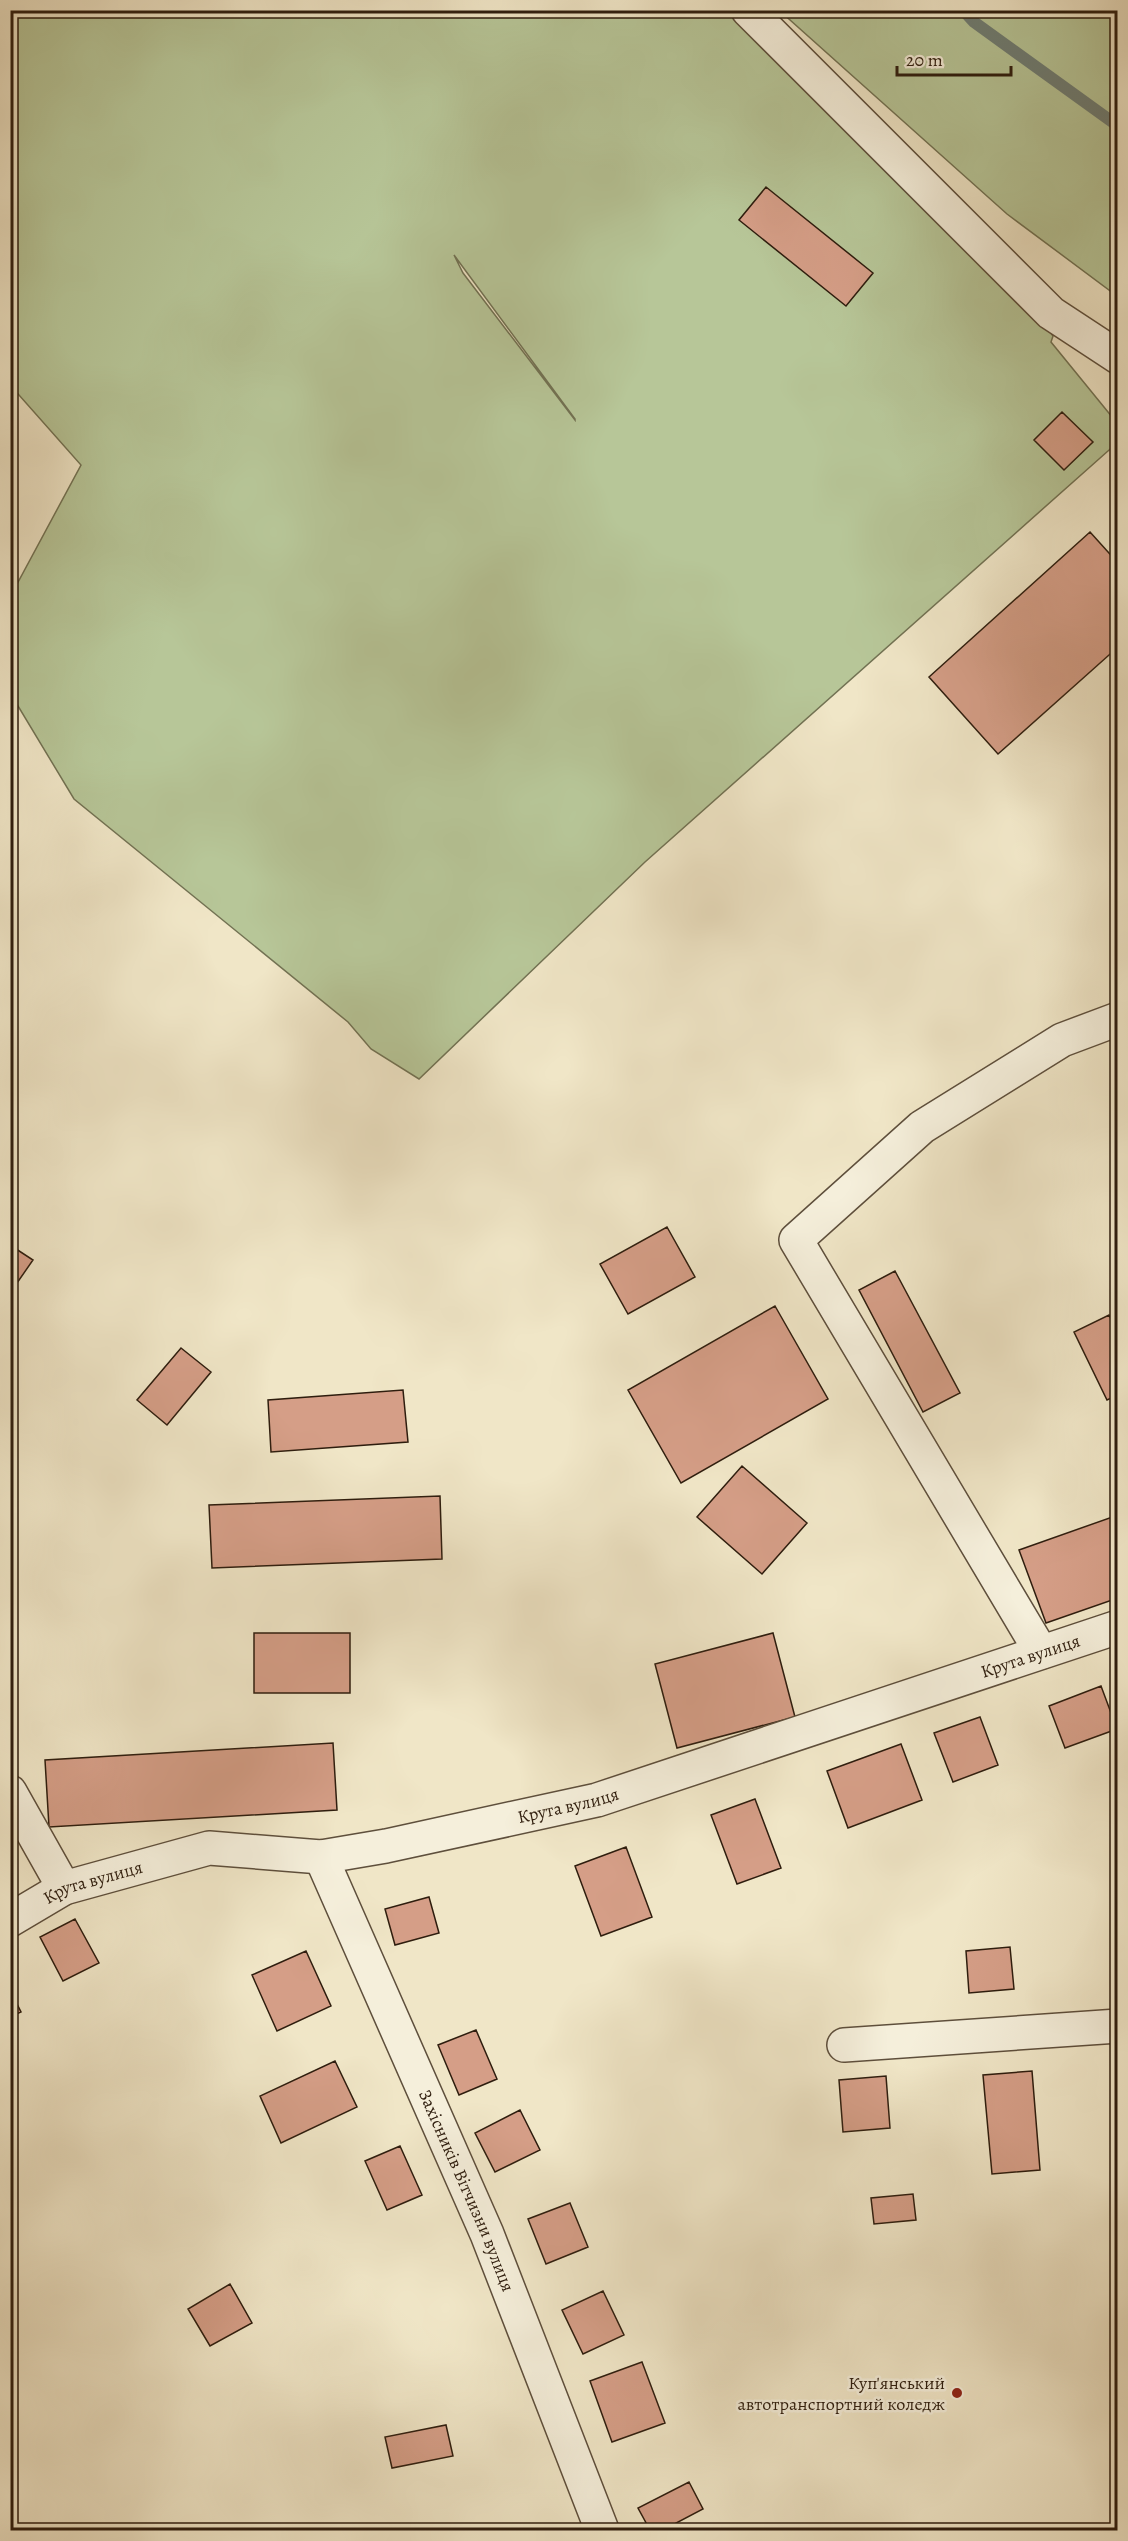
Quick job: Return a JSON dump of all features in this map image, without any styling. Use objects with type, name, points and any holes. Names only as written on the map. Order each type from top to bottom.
[{"type":"street","points":[[748,10],[1051,313],[1118,357]]},
{"type":"street","points":[[1041,1652],[796,1240],[922,1127],[1062,1040],[1118,1019]]},
{"type":"street","name":"Крута вулиця","points":[[10,1920],[64,1888],[209,1848],[321,1857],[386,1846],[597,1800],[1118,1627]]},
{"type":"street","points":[[10,1792],[64,1888]]},
{"type":"street","name":"Захісників Вітчизни вулиця","points":[[321,1857],[487,2234],[602,2530]]},
{"type":"street","points":[[844,2045],[1118,2026]]},
{"type":"green space","points":[[10,11],[748,11],[1030,303],[1053,336],[1051,342],[1117,423],[1117,443],[645,862],[419,1079],[371,1049],[348,1022],[74,799],[12,696],[16,586],[81,465],[11,386]],"holes":[[[454,255],[575,419],[463,273]]]},
{"type":"green space","points":[[780,11],[1117,11],[1117,296],[1007,214]]},
{"type":"building","points":[[766,187],[873,273],[846,306],[739,220]]},
{"type":"building","points":[[1062,412],[1093,442],[1064,470],[1034,440]]},
{"type":"building","points":[[1090,532],[1118,563],[1118,647],[998,754],[929,677]]},
{"type":"building","points":[[667,1227],[695,1277],[628,1314],[600,1264]]},
{"type":"building","points":[[10,1245],[33,1260],[10,1293]]},
{"type":"building","points":[[895,1271],[960,1393],[923,1412],[859,1290]]},
{"type":"building","points":[[775,1306],[828,1399],[681,1483],[628,1390]]},
{"type":"building","points":[[1109,1315],[1118,1333],[1118,1395],[1107,1400],[1074,1332]]},
{"type":"building","points":[[181,1348],[211,1372],[167,1425],[137,1400]]},
{"type":"building","points":[[403,1390],[408,1442],[271,1452],[268,1400]]},
{"type":"building","points":[[742,1466],[807,1523],[762,1574],[697,1517]]},
{"type":"building","points":[[440,1496],[442,1559],[212,1568],[209,1505]]},
{"type":"building","points":[[1118,1515],[1118,1598],[1046,1623],[1019,1550]]},
{"type":"building","points":[[254,1633],[350,1633],[350,1693],[254,1693]]},
{"type":"building","points":[[773,1633],[795,1717],[677,1748],[655,1664]]},
{"type":"building","points":[[1101,1686],[1117,1729],[1065,1748],[1049,1706]]},
{"type":"building","points":[[980,1717],[998,1765],[953,1782],[934,1733]]},
{"type":"building","points":[[333,1743],[337,1810],[49,1827],[45,1760]]},
{"type":"building","points":[[901,1744],[922,1800],[848,1828],[827,1771]]},
{"type":"building","points":[[755,1799],[781,1868],[737,1884],[711,1815]]},
{"type":"building","points":[[626,1847],[652,1917],[601,1936],[575,1866]]},
{"type":"building","points":[[429,1897],[439,1933],[395,1945],[385,1909]]},
{"type":"building","points":[[75,1919],[99,1963],[63,1981],[40,1937]]},
{"type":"building","points":[[1010,1947],[1014,1989],[969,1993],[966,1951]]},
{"type":"building","points":[[306,1951],[331,2006],[277,2031],[252,1975]]},
{"type":"building","points":[[10,1990],[21,2012],[10,2017]]},
{"type":"building","points":[[476,2030],[497,2079],[459,2095],[438,2045]]},
{"type":"building","points":[[335,2061],[357,2107],[281,2143],[260,2096]]},
{"type":"building","points":[[1032,2071],[1040,2170],[992,2174],[983,2075]]},
{"type":"building","points":[[886,2076],[890,2128],[843,2132],[839,2080]]},
{"type":"building","points":[[520,2110],[540,2150],[495,2172],[475,2133]]},
{"type":"building","points":[[400,2146],[422,2195],[387,2210],[365,2161]]},
{"type":"building","points":[[913,2194],[916,2220],[874,2224],[871,2198]]},
{"type":"building","points":[[570,2203],[588,2247],[546,2264],[528,2219]]},
{"type":"building","points":[[230,2284],[252,2323],[210,2346],[188,2309]]},
{"type":"building","points":[[603,2291],[624,2335],[583,2354],[562,2310]]},
{"type":"building","points":[[642,2362],[665,2423],[612,2442],[590,2381]]},
{"type":"building","points":[[446,2425],[453,2456],[392,2468],[385,2437]]},
{"type":"building","points":[[689,2482],[703,2509],[663,2530],[650,2530],[638,2508]]},
{"type":"waterway","points":[[963,10],[974,22],[1118,126]]},
{"type":"place","name":"Куп'янський автотранспортний коледж","points":[[957,2393]]}]
